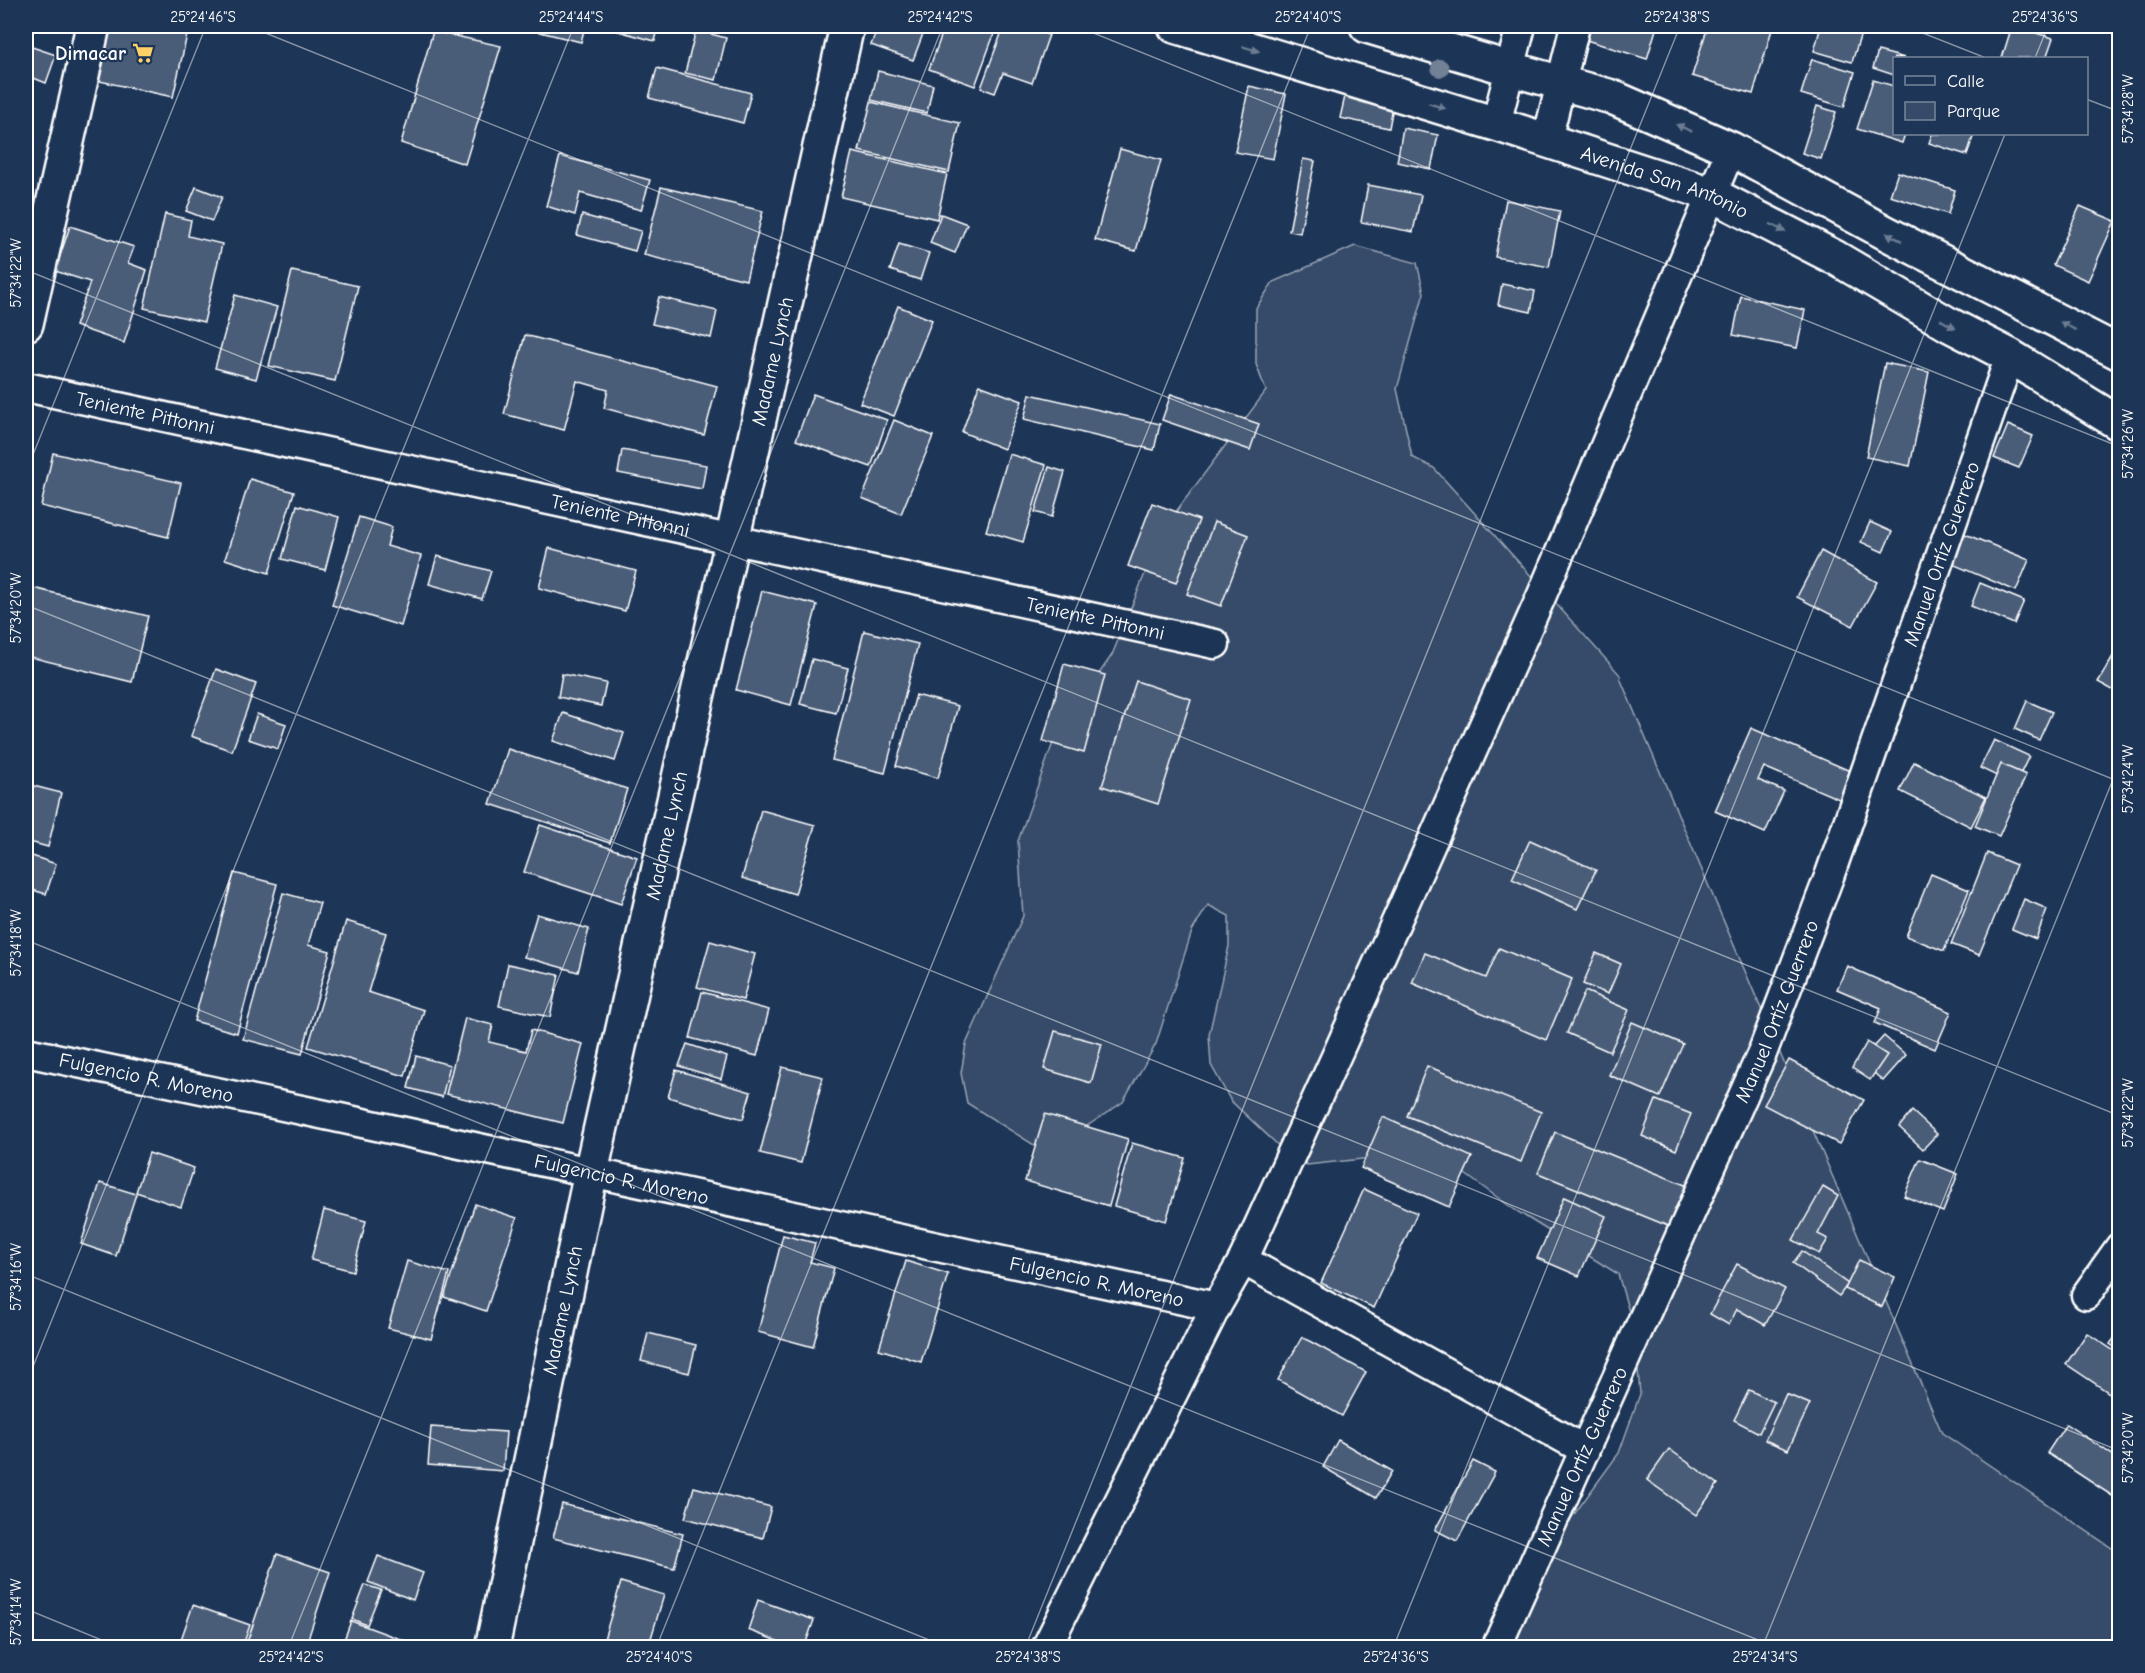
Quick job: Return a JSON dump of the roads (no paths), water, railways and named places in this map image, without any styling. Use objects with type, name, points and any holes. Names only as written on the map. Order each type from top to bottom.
[{"type":"street","points":[[26,324],[93,26]]},
{"type":"street","name":"Madame Lynch","points":[[492,1647],[591,1172],[847,26]]},
{"type":"street","name":"Avenida San Antonio","points":[[1175,26],[1496,124],[1711,194],[1836,258],[1948,324],[2010,356],[2120,424]]},
{"type":"street","points":[[1367,26],[1612,97],[1731,149],[1888,234],[2120,353]]},
{"type":"street","points":[[1496,124],[1521,26]]},
{"type":"street","points":[[1547,140],[1575,26]]},
{"type":"street","points":[[1046,1647],[1216,1307],[1243,1260],[1541,597],[1731,149]]},
{"type":"street","name":"Manuel Ortíz Guerrero","points":[[1496,1647],[1763,1052],[1830,874],[2010,356]]},
{"type":"street","name":"Teniente Pittonni","points":[[26,387],[1215,644]]},
{"type":"street","name":"Fulgencio R. Moreno","points":[[26,1052],[1216,1307]]},
{"type":"street","points":[[2086,1295],[2120,1246]]},
{"type":"street","points":[[1243,1260],[1585,1450]]},
{"type":"place","name":"Dimacar","points":[[143,53]]}]
